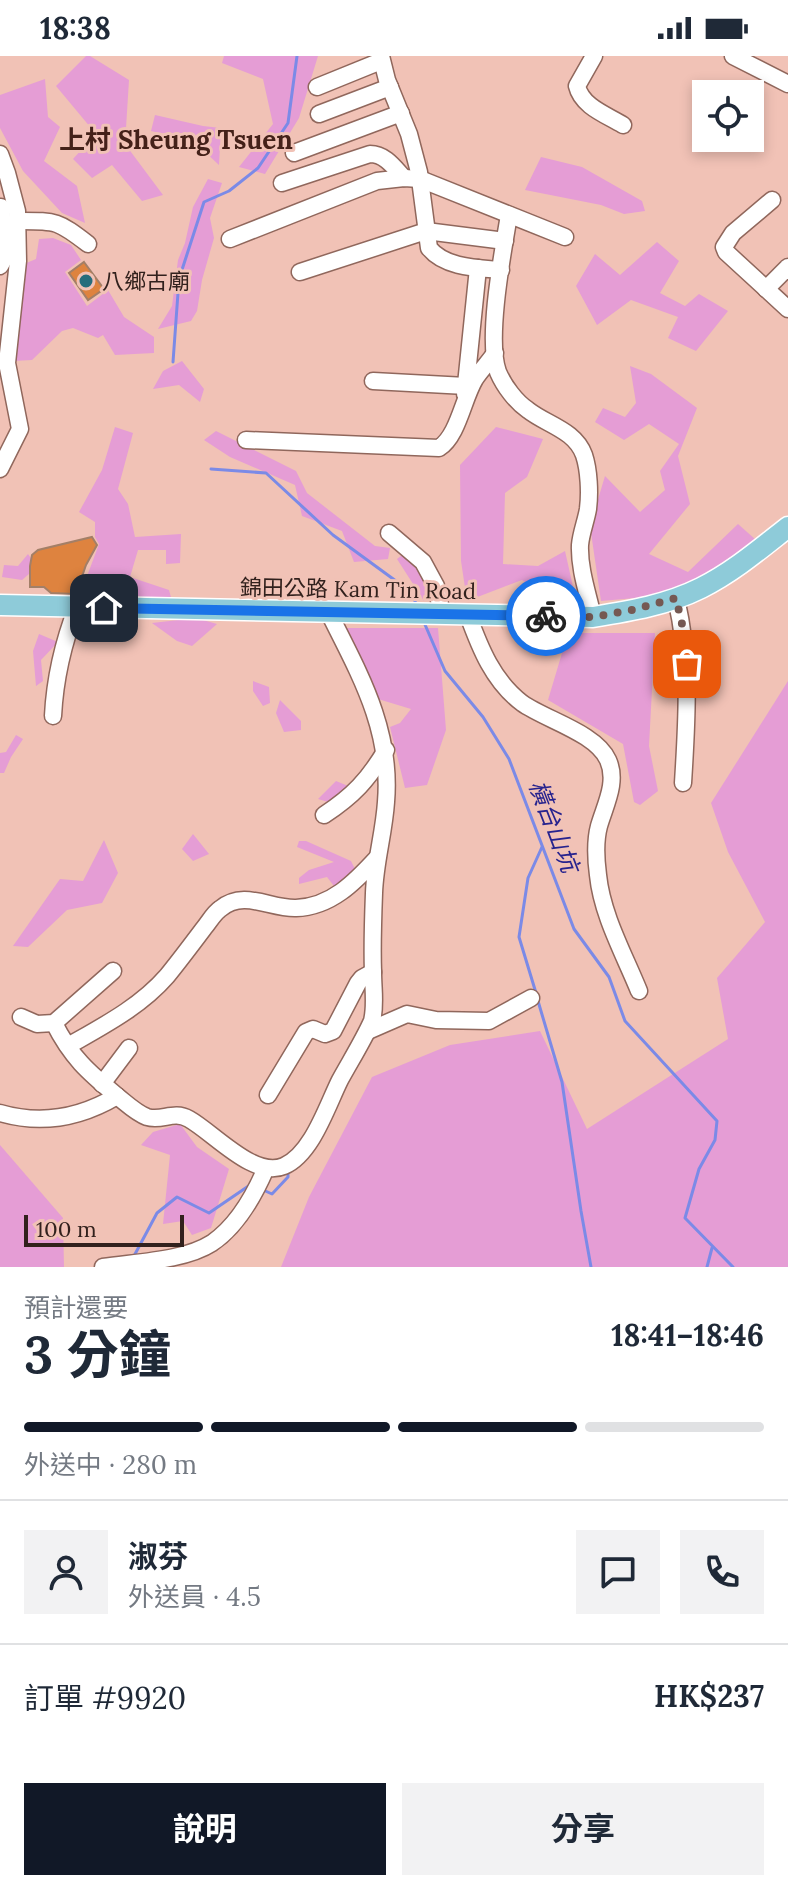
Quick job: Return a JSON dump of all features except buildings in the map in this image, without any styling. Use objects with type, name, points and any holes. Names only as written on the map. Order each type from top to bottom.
[{"type":"main road","name":"錦田公路 Kam Tin Road","points":[[0,605],[593,617],[632,610],[698,589],[730,571],[788,527]]},
{"type":"street","points":[[594,56],[577,86],[579,92],[588,104],[623,125]]},
{"type":"street","points":[[733,56],[788,84]]},
{"type":"street","points":[[317,87],[381,58],[409,134],[412,178],[429,248],[446,261],[501,270]]},
{"type":"street","points":[[319,114],[390,87]]},
{"type":"street","points":[[294,153],[401,113]]},
{"type":"street","points":[[0,154],[6,205],[5,257],[0,266]]},
{"type":"street","points":[[282,183],[377,154],[412,178],[565,237]]},
{"type":"street","points":[[230,239],[377,181],[412,178]]},
{"type":"street","points":[[772,200],[733,233],[724,247],[788,309]]},
{"type":"street","points":[[0,469],[20,429],[4,367],[18,261],[17,221],[6,205]]},
{"type":"street","points":[[509,215],[496,307],[495,353],[499,373],[517,400],[533,414],[574,439],[584,455],[588,506],[580,543],[593,617]]},
{"type":"street","points":[[17,221],[60,224],[88,244]]},
{"type":"street","points":[[300,272],[426,231],[505,241]]},
{"type":"street","points":[[766,289],[788,267]]},
{"type":"street","points":[[246,440],[439,448],[450,437],[465,392],[478,268]]},
{"type":"street","points":[[0,286],[14,297]]},
{"type":"street","points":[[465,392],[495,353]]},
{"type":"street","points":[[373,381],[465,392]]},
{"type":"street","points":[[389,533],[423,562],[436,586],[442,614]]},
{"type":"street","points":[[676,598],[687,664],[683,783]]},
{"type":"street","points":[[53,716],[59,661],[77,607]]},
{"type":"street","points":[[54,1023],[77,1061],[129,1106],[149,1117],[176,1115],[187,1118],[248,1161],[266,1168],[287,1165],[307,1144],[368,1031],[374,1011],[374,890],[386,805],[386,750],[374,708],[329,613]]},
{"type":"street","points":[[468,615],[488,663],[509,690],[522,703],[594,743],[608,759],[611,782],[607,808],[599,827],[598,876],[613,930],[639,991]]},
{"type":"street","points":[[324,815],[359,789],[386,750]]},
{"type":"street","points":[[68,1046],[141,1001],[165,978],[220,908],[240,899],[295,908],[322,903],[357,880],[378,857]]},
{"type":"street","points":[[21,1017],[37,1024],[54,1023],[113,971]]},
{"type":"street","points":[[268,1095],[306,1032],[313,1029],[325,1034],[333,1031],[358,983],[373,972]]},
{"type":"street","points":[[368,1031],[407,1014],[436,1020],[489,1021],[531,998]]},
{"type":"street","points":[[102,1084],[129,1048]]},
{"type":"street","points":[[0,1113],[27,1120],[68,1116],[85,1113],[117,1096]]},
{"type":"street","points":[[103,1267],[172,1257],[210,1244],[238,1217],[266,1168]]},
{"type":"shaded area","points":[[86,56],[129,80],[125,144],[163,195],[142,201],[112,165],[92,178],[73,159],[96,134],[56,86]]},
{"type":"shaded area","points":[[224,56],[318,56],[299,118],[265,174],[239,167],[273,124],[263,79],[222,63]]},
{"type":"shaded area","points":[[45,79],[48,117],[60,127],[44,161],[77,186],[85,223],[62,213],[23,171],[0,128],[0,95]]},
{"type":"shaded area","points":[[155,115],[221,128],[219,165],[203,150],[195,153],[184,144],[185,139],[151,131]]},
{"type":"shaded area","points":[[541,157],[582,167],[642,201],[645,211],[624,214],[601,205],[525,190]]},
{"type":"shaded area","points":[[208,179],[222,183],[210,218],[214,238],[197,311],[191,321],[158,329],[172,306],[178,260],[193,207]]},
{"type":"shaded area","points":[[53,238],[71,245],[81,260],[65,272],[87,306],[108,290],[124,317],[154,337],[154,353],[115,355],[103,335],[98,338],[73,328],[62,331],[32,360],[13,361],[24,264],[36,259],[39,239]]},
{"type":"shaded area","points":[[657,242],[679,261],[660,293],[685,306],[699,294],[728,311],[696,351],[668,338],[678,317],[631,300],[597,325],[576,286],[595,254],[620,275]]},
{"type":"shaded area","points":[[182,361],[204,389],[200,402],[179,385],[153,389],[163,371]]},
{"type":"shaded area","points":[[630,366],[651,374],[697,408],[678,456],[690,504],[649,554],[688,572],[738,524],[756,540],[727,576],[669,595],[601,601],[590,526],[605,476],[640,512],[665,490],[660,471],[679,444],[649,424],[624,440],[595,422],[603,408],[625,417],[636,403]]},
{"type":"shaded area","points":[[115,427],[133,433],[118,489],[128,504],[135,537],[181,534],[180,563],[166,564],[166,550],[138,550],[130,577],[169,590],[172,601],[144,599],[117,585],[109,596],[80,595],[99,544],[95,537],[95,522],[79,512],[102,470]]},
{"type":"shaded area","points":[[496,427],[543,439],[527,477],[505,493],[503,564],[538,566],[565,551],[576,600],[553,600],[522,580],[467,601],[461,561],[460,465]]},
{"type":"shaded area","points":[[216,431],[296,471],[307,493],[375,546],[390,548],[388,559],[354,562],[342,531],[302,516],[295,485],[230,457],[204,440]]},
{"type":"shaded area","points":[[410,549],[432,594],[424,601],[397,559]]},
{"type":"shaded area","points":[[28,554],[37,567],[22,580],[2,577],[4,565],[18,566]]},
{"type":"shaded area","points":[[196,618],[217,624],[192,646],[177,641],[152,623]]},
{"type":"shaded area","points":[[346,628],[438,628],[446,730],[427,785],[405,788],[390,727],[400,723],[411,709],[378,699]]},
{"type":"shaded area","points":[[568,633],[655,633],[649,746],[658,791],[640,805],[634,802],[623,744],[548,700]]},
{"type":"shaded area","points":[[39,634],[58,642],[41,660],[43,681],[36,686],[33,651]]},
{"type":"shaded area","points":[[253,681],[269,687],[270,703],[263,706],[253,691]]},
{"type":"shaded area","points":[[788,681],[788,1267],[281,1267],[309,1197],[372,1077],[450,1045],[540,1031],[587,1129],[728,1039],[717,978],[765,922],[728,852],[711,803]]},
{"type":"shaded area","points":[[280,700],[301,721],[301,730],[284,732],[276,713]]},
{"type":"shaded area","points":[[16,735],[23,739],[4,773],[0,773],[0,753],[6,752]]},
{"type":"shaded area","points":[[336,781],[353,788],[335,804],[318,799]]},
{"type":"shaded area","points":[[193,834],[209,854],[193,861],[182,849]]},
{"type":"shaded area","points":[[104,840],[118,873],[102,903],[67,910],[28,947],[13,946],[60,879],[83,881]]},
{"type":"shaded area","points":[[299,841],[306,841],[351,861],[356,871],[337,890],[327,877],[299,884],[299,878],[309,870],[334,862],[297,847]]},
{"type":"shaded area","points":[[180,1124],[197,1147],[229,1169],[211,1228],[192,1235],[183,1221],[163,1224],[170,1155],[141,1145],[153,1132]]},
{"type":"shaded area","points":[[0,1145],[63,1218],[64,1267],[0,1267]]},
{"type":"waterway","points":[[173,362],[179,279],[204,202],[229,191],[258,168],[288,123],[297,56]]},
{"type":"waterway","name":"橫台山坑","points":[[211,469],[266,473],[333,535],[411,592],[417,606]]},
{"type":"waterway","name":"橫台山坑","points":[[423,620],[445,671],[483,717],[509,759],[574,929],[609,977],[625,1021],[717,1121],[715,1140],[699,1169],[685,1218],[733,1267]]},
{"type":"waterway","points":[[536,993],[519,937],[528,878],[542,847]]},
{"type":"waterway","points":[[538,1001],[562,1082],[591,1267]]},
{"type":"waterway","points":[[261,1189],[272,1194],[288,1177],[288,1172]]},
{"type":"waterway","points":[[134,1256],[157,1213],[177,1197],[209,1213],[250,1185]]},
{"type":"waterway","points":[[707,1267],[712,1248]]},
{"type":"way so far","points":[[546,616],[593,617],[676,598],[687,664]]},
{"type":"place","name":"八鄉古廟","points":[[86,281]]},
{"type":"district","name":"上村 Sheung Tsuen","points":[[176,139]]},
{"type":"route","points":[[104,608],[546,616]]}]
